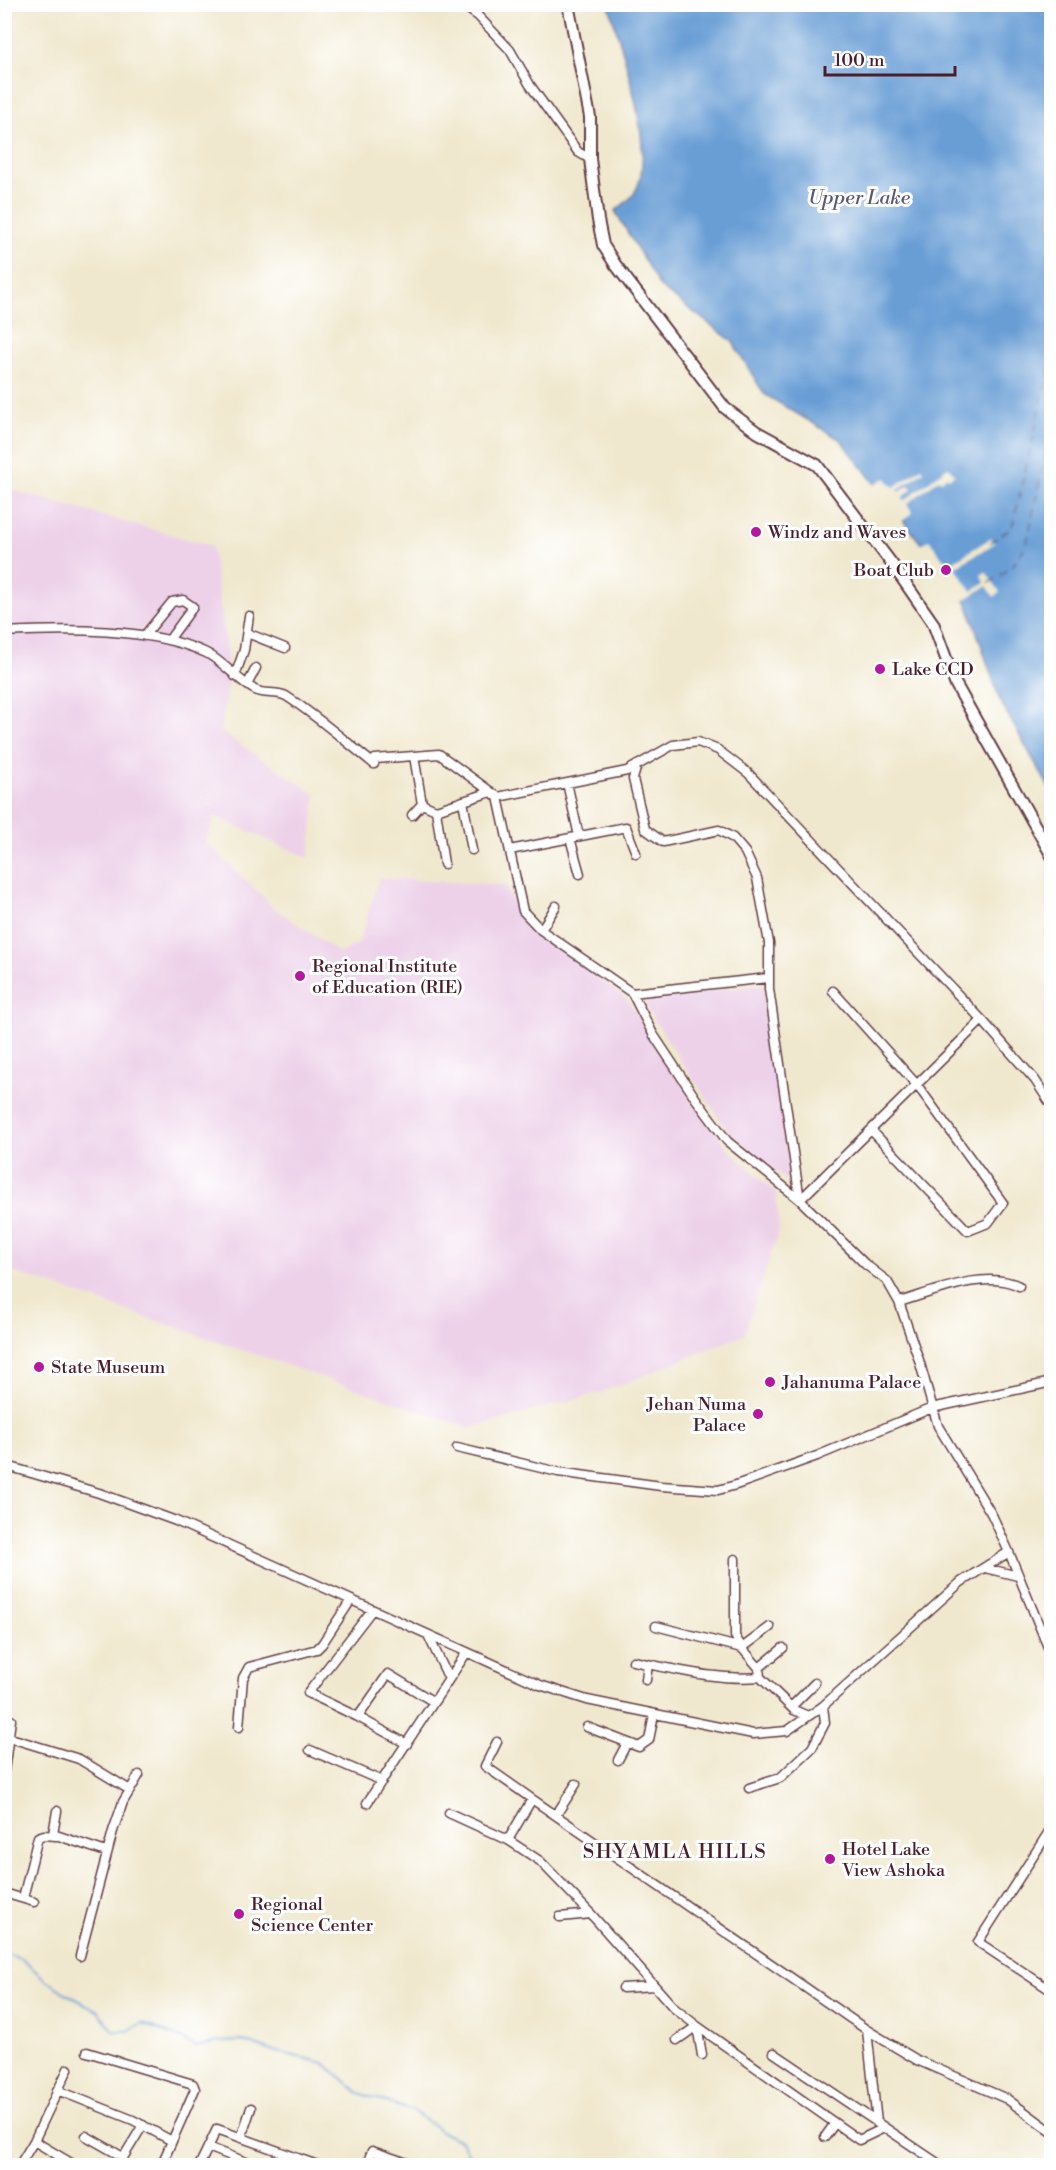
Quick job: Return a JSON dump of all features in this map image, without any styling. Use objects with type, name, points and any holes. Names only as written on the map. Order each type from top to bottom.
[{"type":"street","points":[[461,4],[478,15],[510,51],[530,85],[578,152],[590,159]]},
{"type":"street","points":[[568,4],[590,117],[590,159],[603,245],[725,408],[757,432],[818,465],[892,564],[933,623],[955,683],[1052,856]]},
{"type":"street","points":[[144,636],[172,602],[183,600],[193,607],[169,640]]},
{"type":"street","points":[[235,676],[244,650],[249,616]]},
{"type":"street","points":[[4,632],[62,629],[144,636],[169,640],[206,652],[258,692],[284,694],[374,764],[375,759],[439,754],[495,794],[523,911],[541,930],[632,993],[653,1034],[727,1141],[800,1200],[865,1264],[887,1281],[899,1302],[938,1426],[992,1515],[1052,1657]]},
{"type":"street","points":[[247,633],[285,648]]},
{"type":"street","points":[[248,685],[256,668]]},
{"type":"street","points":[[422,804],[436,810],[495,794],[627,771],[673,745],[698,742],[718,750],[748,773],[982,1020],[1035,1080],[1052,1106]]},
{"type":"street","points":[[414,756],[422,804]]},
{"type":"street","points":[[637,765],[633,779],[645,829],[663,842],[719,830],[734,838],[745,852],[757,878],[769,944],[768,978],[800,1200]]},
{"type":"street","points":[[567,783],[580,874]]},
{"type":"street","points":[[463,801],[472,850]]},
{"type":"street","points":[[412,815],[422,804]]},
{"type":"street","points":[[436,810],[444,864]]},
{"type":"street","points":[[510,850],[626,827],[636,853]]},
{"type":"street","points":[[541,930],[556,906]]},
{"type":"street","points":[[632,993],[768,978]]},
{"type":"street","points":[[832,991],[917,1085],[1003,1203],[988,1223],[968,1231],[870,1130]]},
{"type":"street","points":[[800,1200],[982,1020]]},
{"type":"street","points":[[899,1302],[983,1279],[1013,1282],[1019,1286]]},
{"type":"street","points":[[457,1448],[558,1472],[661,1486],[718,1490],[817,1456],[932,1408],[1052,1382]]},
{"type":"street","points":[[4,1465],[99,1493],[177,1521],[540,1685],[587,1700],[753,1734],[787,1731],[823,1706],[961,1582],[1009,1552]]},
{"type":"street","points":[[735,1559],[735,1636],[759,1672],[791,1707],[808,1716]]},
{"type":"street","points":[[985,1568],[1018,1576]]},
{"type":"street","points":[[239,1727],[243,1678],[249,1667],[317,1649],[351,1600]]},
{"type":"street","points":[[372,1610],[308,1693],[406,1744]]},
{"type":"street","points":[[656,1626],[742,1648]]},
{"type":"street","points":[[742,1648],[770,1627]]},
{"type":"street","points":[[428,1635],[449,1679]]},
{"type":"street","points":[[633,1661],[699,1674],[740,1679],[759,1672],[783,1648]]},
{"type":"street","points":[[367,1803],[467,1652]]},
{"type":"street","points":[[646,1680],[648,1664]]},
{"type":"street","points":[[358,1717],[388,1674],[434,1702]]},
{"type":"street","points":[[791,1707],[815,1683]]},
{"type":"street","points":[[749,1788],[780,1778],[812,1748],[825,1723],[823,1706]]},
{"type":"street","points":[[587,1727],[639,1747],[649,1740],[654,1715]]},
{"type":"street","points":[[4,1771],[11,1720]]},
{"type":"street","points":[[7,1736],[79,1759],[130,1790]]},
{"type":"street","points":[[497,1742],[485,1766],[867,2030],[917,2060],[1007,2099],[1052,2132]]},
{"type":"street","points":[[618,1760],[627,1743]]},
{"type":"street","points":[[310,1750],[382,1781]]},
{"type":"street","points":[[80,1956],[106,1852],[123,1802],[139,1775]]},
{"type":"street","points":[[556,1815],[576,1784]]},
{"type":"street","points":[[508,1840],[532,1799]]},
{"type":"street","points":[[56,1836],[53,1831],[57,1811]]},
{"type":"street","points":[[449,1813],[508,1840],[540,1861],[591,1914],[674,2008],[697,2026],[859,2140],[881,2125]]},
{"type":"street","points":[[1052,1827],[978,1942],[1052,1991]]},
{"type":"street","points":[[22,1898],[38,1837],[56,1836],[106,1852]]},
{"type":"street","points":[[4,1893],[34,1902]]},
{"type":"street","points":[[560,1917],[591,1914]]},
{"type":"street","points":[[623,1988],[654,1986]]},
{"type":"street","points":[[677,2040],[697,2026]]},
{"type":"street","points":[[697,2026],[702,2055]]},
{"type":"street","points":[[867,2030],[881,2125]]},
{"type":"street","points":[[87,2052],[193,2084],[195,2089],[161,2166]]},
{"type":"street","points":[[774,2053],[942,2166]]},
{"type":"street","points":[[19,2166],[34,2141],[68,2069]]},
{"type":"street","points":[[57,2090],[143,2125],[172,2141]]},
{"type":"street","points":[[241,2138],[252,2108]]},
{"type":"street","points":[[825,2137],[835,2123]]},
{"type":"street","points":[[86,2136],[121,2162],[143,2125]]},
{"type":"street","points":[[199,2166],[217,2129],[320,2166]]},
{"type":"street","points":[[34,2141],[76,2166]]},
{"type":"street","points":[[208,2147],[256,2166]]},
{"type":"street","points":[[366,2166],[372,2151],[416,2166]]},
{"type":"shaded area","name":"Regional Institute of Education (RIE)","points":[[4,488],[212,546],[227,655],[228,685],[220,731],[316,795],[309,858],[214,816],[206,842],[276,910],[340,953],[359,943],[379,878],[504,885],[524,923],[627,999],[699,1110],[729,1150],[776,1193],[779,1230],[744,1335],[602,1392],[471,1428],[5,1269]]},
{"type":"shaded area","points":[[764,984],[794,1180],[793,1186],[729,1133],[647,1009],[647,1001]]},
{"type":"water","name":"Upper Lake","points":[[609,5],[1051,5],[1051,791],[1000,701],[967,603],[841,440],[764,394],[732,341],[660,287],[615,211],[635,192],[641,175],[642,152],[640,127],[629,73]]},
{"type":"pier","points":[[948,467],[955,474],[949,478],[946,476],[942,481],[939,479],[907,504],[913,513],[901,522],[873,486],[885,478],[894,487],[922,468],[924,471],[897,490],[899,492],[909,485],[912,489],[902,498],[905,500]]},
{"type":"pier","name":"Boat Club","points":[[991,538],[995,543],[955,567],[972,591],[985,583],[981,575],[986,572],[1000,592],[994,597],[987,586],[962,601],[919,546],[929,540],[948,565]]},
{"type":"waterway","points":[[4,1953],[23,1960],[65,1993],[98,2011],[114,2031],[128,2031],[142,2023],[181,2038],[196,2047],[218,2042],[244,2041],[269,2050],[324,2063],[359,2093],[413,2111],[442,2132],[462,2142],[471,2157],[481,2166]]},
{"type":"ferry route","points":[[990,543],[1010,529],[1013,524],[1052,356]]},
{"type":"ferry route","points":[[989,583],[1013,566],[1027,543],[1052,419]]},
{"type":"place","name":"Windz and Waves","points":[[756,532]]},
{"type":"place","name":"Boat Club","points":[[946,570]]},
{"type":"place","name":"Lake CCD","points":[[880,669]]},
{"type":"place","name":"Regional Institute of Education (RIE)","points":[[300,976]]},
{"type":"place","name":"State Museum","points":[[39,1367]]},
{"type":"place","name":"Jahanuma Palace","points":[[770,1382]]},
{"type":"place","name":"Jehan Numa Palace","points":[[758,1414]]},
{"type":"place","name":"Hotel Lake View Ashoka","points":[[830,1859]]},
{"type":"place","name":"Regional Science Center","points":[[239,1914]]},
{"type":"district","name":"SHYAMLA HILLS","points":[[675,1851]]}]
